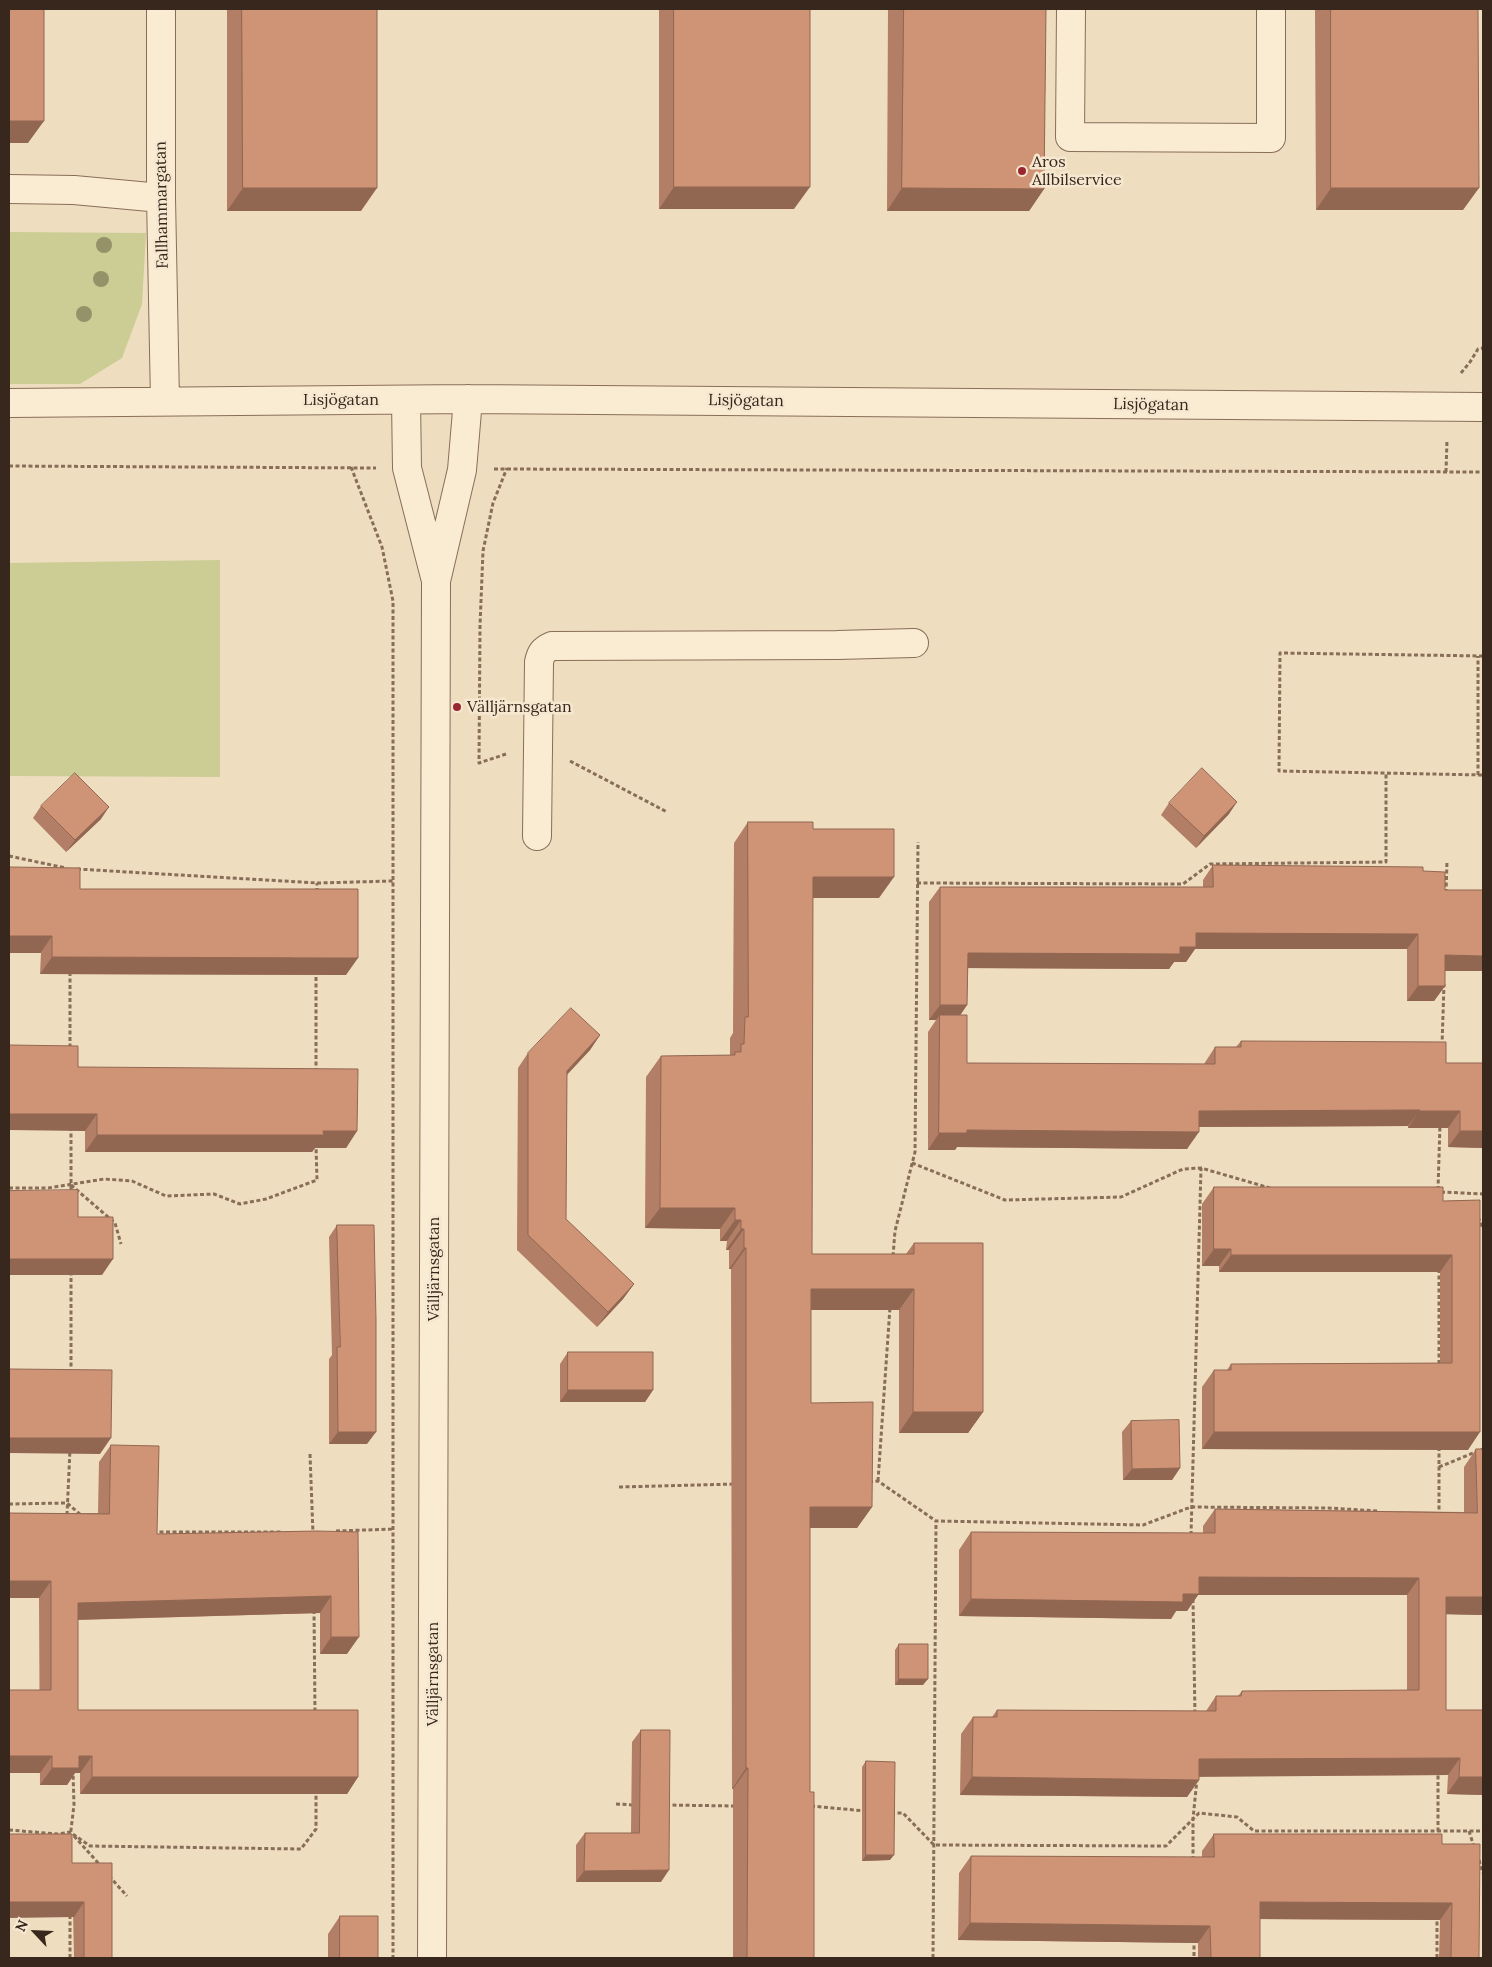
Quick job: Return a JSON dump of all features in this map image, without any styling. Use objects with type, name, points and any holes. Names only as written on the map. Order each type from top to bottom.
[{"type":"street","name":"Fallhammargatan","points":[[161,9],[165,401]]},
{"type":"street","points":[[1071,9],[1070,137],[1252,138],[1271,138],[1271,9]]},
{"type":"street","points":[[9,189],[74,190],[162,198]]},
{"type":"street","name":"Lisjögatan","points":[[9,403],[468,399],[1483,407]]},
{"type":"street","name":"Välljärnsgatan","points":[[432,1958],[436,580],[462,470],[468,399]]},
{"type":"street","name":"Välljärnsgatan","points":[[406,400],[407,468],[436,580]]},
{"type":"street","points":[[537,836],[539,662],[541,654],[545,649],[552,646],[914,643]]},
{"type":"path","points":[[9,466],[407,468]]},
{"type":"path","points":[[351,468],[382,547],[393,601],[393,1958]]},
{"type":"path","points":[[462,470],[517,468],[1483,472]]},
{"type":"path","points":[[1483,656],[1280,653],[1279,771],[1483,775]]},
{"type":"path","points":[[1478,656],[1478,775]]},
{"type":"path","points":[[917,883],[1183,884],[1210,864],[1386,862],[1386,773]]},
{"type":"path","points":[[893,1260],[895,1231],[915,1152],[918,842]]},
{"type":"path","points":[[9,856],[69,869],[317,883],[394,881]]},
{"type":"path","points":[[1446,900],[1447,861]]},
{"type":"path","points":[[316,892],[317,883]]},
{"type":"path","points":[[316,961],[316,1076]]},
{"type":"path","points":[[70,968],[70,1056]]},
{"type":"path","points":[[1442,1056],[1444,978]]},
{"type":"path","points":[[1438,1192],[1440,1114]]},
{"type":"path","points":[[71,1126],[71,1194]]},
{"type":"path","points":[[9,1188],[48,1188],[104,1179],[132,1181],[166,1196],[214,1194],[240,1204],[266,1199],[317,1180],[316,1142]]},
{"type":"path","points":[[912,1163],[1005,1200],[1121,1197],[1183,1169],[1200,1168],[1276,1190]]},
{"type":"path","points":[[1192,1537],[1191,1507],[1200,1168]]},
{"type":"path","points":[[71,1185],[115,1223],[121,1244]]},
{"type":"path","points":[[1429,1192],[1483,1194]]},
{"type":"path","points":[[1468,1193],[1472,1202]]},
{"type":"path","points":[[1476,1211],[1483,1228]]},
{"type":"path","points":[[1438,1261],[1439,1368]]},
{"type":"path","points":[[70,1380],[71,1263]]},
{"type":"path","points":[[878,1482],[891,1298]]},
{"type":"path","points":[[1439,1437],[1439,1522]]},
{"type":"path","points":[[67,1522],[70,1448],[79,1448]]},
{"type":"path","points":[[1439,1467],[1483,1449]]},
{"type":"path","points":[[310,1454],[313,1541]]},
{"type":"path","points":[[868,1482],[878,1482],[936,1521],[1143,1525],[1191,1507],[1328,1508],[1384,1512]]},
{"type":"path","points":[[618,1487],[738,1484]]},
{"type":"path","points":[[9,1504],[67,1503],[88,1520]]},
{"type":"path","points":[[933,1958],[936,1521]]},
{"type":"path","points":[[333,1531],[394,1529]]},
{"type":"path","points":[[148,1531],[284,1532]]},
{"type":"path","points":[[304,1532],[313,1531]]},
{"type":"path","points":[[1193,1597],[1195,1716]]},
{"type":"path","points":[[314,1601],[315,1720]]},
{"type":"path","points":[[70,1842],[74,1805],[73,1766]]},
{"type":"path","points":[[1438,1771],[1438,1841]]},
{"type":"path","points":[[1193,1869],[1193,1819],[1196,1776]]},
{"type":"path","points":[[9,1830],[58,1834],[70,1832],[90,1846],[301,1849],[316,1829],[316,1789]]},
{"type":"path","points":[[616,1804],[636,1805]]},
{"type":"path","points":[[656,1805],[744,1806]]},
{"type":"path","points":[[810,1806],[875,1812]]},
{"type":"path","points":[[884,1812],[903,1813],[934,1845],[1166,1846],[1198,1814],[1238,1817],[1254,1831],[1483,1831]]},
{"type":"path","points":[[1469,1831],[1475,1848]]},
{"type":"path","points":[[70,1832],[102,1868]]},
{"type":"path","points":[[1478,1856],[1483,1873]]},
{"type":"path","points":[[108,1874],[127,1896]]},
{"type":"path","points":[[1437,1909],[1437,1958]]},
{"type":"path","points":[[70,1910],[70,1958]]},
{"type":"path","points":[[1194,1938],[1194,1958]]},
{"type":"green space","points":[[9,232],[146,233],[142,304],[122,358],[80,384],[9,384]]},
{"type":"green space","points":[[220,560],[220,777],[9,776],[9,563]]},
{"type":"building","points":[[9,9],[44,9],[44,121],[9,121]]},
{"type":"building","points":[[242,9],[377,9],[377,188],[243,188]]},
{"type":"building","points":[[674,9],[810,9],[810,187],[674,187]]},
{"type":"building","points":[[904,9],[1046,9],[1044,189],[902,188]]},
{"type":"building","points":[[1331,9],[1478,9],[1479,188],[1331,188]]},
{"type":"building","points":[[1202,768],[1237,802],[1204,836],[1169,803]]},
{"type":"building","points":[[75,773],[109,807],[75,840],[41,806]]},
{"type":"building","points":[[748,822],[813,822],[813,829],[894,829],[894,877],[813,877],[812,1254],[914,1254],[914,1243],[983,1243],[983,1412],[913,1412],[914,1289],[811,1289],[811,1403],[873,1402],[872,1507],[810,1507],[810,1792],[814,1792],[814,1958],[747,1958],[746,1248],[744,1248],[744,1229],[741,1229],[741,1220],[735,1220],[735,1208],[660,1208],[661,1056],[735,1055],[735,1052],[741,1052],[741,1044],[744,1044],[745,1017],[748,1017]]},
{"type":"building","points":[[1213,865],[1423,867],[1423,871],[1445,872],[1445,890],[1483,890],[1483,956],[1445,955],[1445,986],[1418,986],[1418,934],[1196,933],[1196,947],[1180,947],[1180,954],[968,953],[967,1005],[940,1005],[940,887],[1213,887]]},
{"type":"building","points":[[9,867],[80,868],[80,889],[358,889],[358,958],[52,957],[52,936],[9,936]]},
{"type":"building","points":[[571,1008],[600,1035],[567,1071],[566,1219],[634,1284],[608,1312],[528,1235],[528,1053]]},
{"type":"building","points":[[940,1015],[967,1015],[967,1063],[1215,1064],[1215,1047],[1241,1047],[1241,1041],[1446,1042],[1446,1063],[1483,1063],[1483,1131],[1460,1131],[1460,1111],[1420,1110],[1199,1111],[1199,1132],[967,1130],[967,1133],[939,1133]]},
{"type":"building","points":[[9,1045],[78,1046],[78,1067],[358,1069],[357,1131],[323,1131],[324,1135],[97,1135],[97,1114],[9,1114]]},
{"type":"building","points":[[1214,1187],[1443,1187],[1443,1201],[1480,1200],[1480,1432],[1214,1432],[1214,1370],[1231,1370],[1231,1364],[1452,1363],[1452,1255],[1231,1255],[1231,1249],[1214,1249]]},
{"type":"building","points":[[78,1190],[78,1217],[113,1217],[113,1259],[9,1259],[9,1191]]},
{"type":"building","points":[[337,1225],[374,1225],[376,1432],[338,1432],[337,1347],[340,1347]]},
{"type":"building","points":[[568,1352],[653,1352],[653,1390],[568,1390]]},
{"type":"building","points":[[9,1369],[112,1370],[111,1438],[9,1438]]},
{"type":"building","points":[[1179,1420],[1180,1468],[1132,1469],[1131,1421]]},
{"type":"building","points":[[111,1445],[159,1446],[157,1534],[358,1532],[359,1637],[331,1637],[331,1596],[78,1603],[78,1710],[358,1710],[358,1777],[92,1777],[92,1756],[79,1756],[79,1768],[52,1768],[52,1756],[9,1756],[9,1690],[51,1690],[51,1581],[9,1581],[9,1513],[109,1514]]},
{"type":"building","points":[[1476,1449],[1483,1449],[1483,1597],[1446,1597],[1446,1710],[1483,1710],[1483,1777],[1459,1777],[1460,1758],[1199,1759],[1199,1780],[972,1777],[973,1717],[997,1717],[997,1710],[1216,1711],[1216,1696],[1241,1696],[1242,1691],[1419,1690],[1419,1578],[1199,1577],[1199,1594],[1183,1594],[1183,1602],[971,1599],[971,1532],[1215,1533],[1215,1509],[1477,1513]]},
{"type":"building","points":[[899,1644],[928,1644],[928,1679],[899,1679]]},
{"type":"building","points":[[641,1730],[670,1730],[669,1870],[584,1871],[585,1833],[639,1833]]},
{"type":"building","points":[[866,1761],[895,1762],[894,1855],[866,1855]]},
{"type":"building","points":[[9,1834],[72,1834],[72,1863],[112,1863],[112,1958],[84,1958],[84,1902],[9,1902]]},
{"type":"building","points":[[1214,1834],[1442,1834],[1442,1844],[1480,1844],[1479,1958],[1451,1958],[1452,1903],[1260,1902],[1260,1958],[1211,1958],[1210,1926],[970,1923],[971,1856],[1214,1857]]},
{"type":"building","points":[[340,1916],[378,1916],[378,1958],[340,1958]]},
{"type":"place","name":"Aros Allbilservice","points":[[1022,171]]},
{"type":"place","name":"Välljärnsgatan","points":[[457,707]]}]
